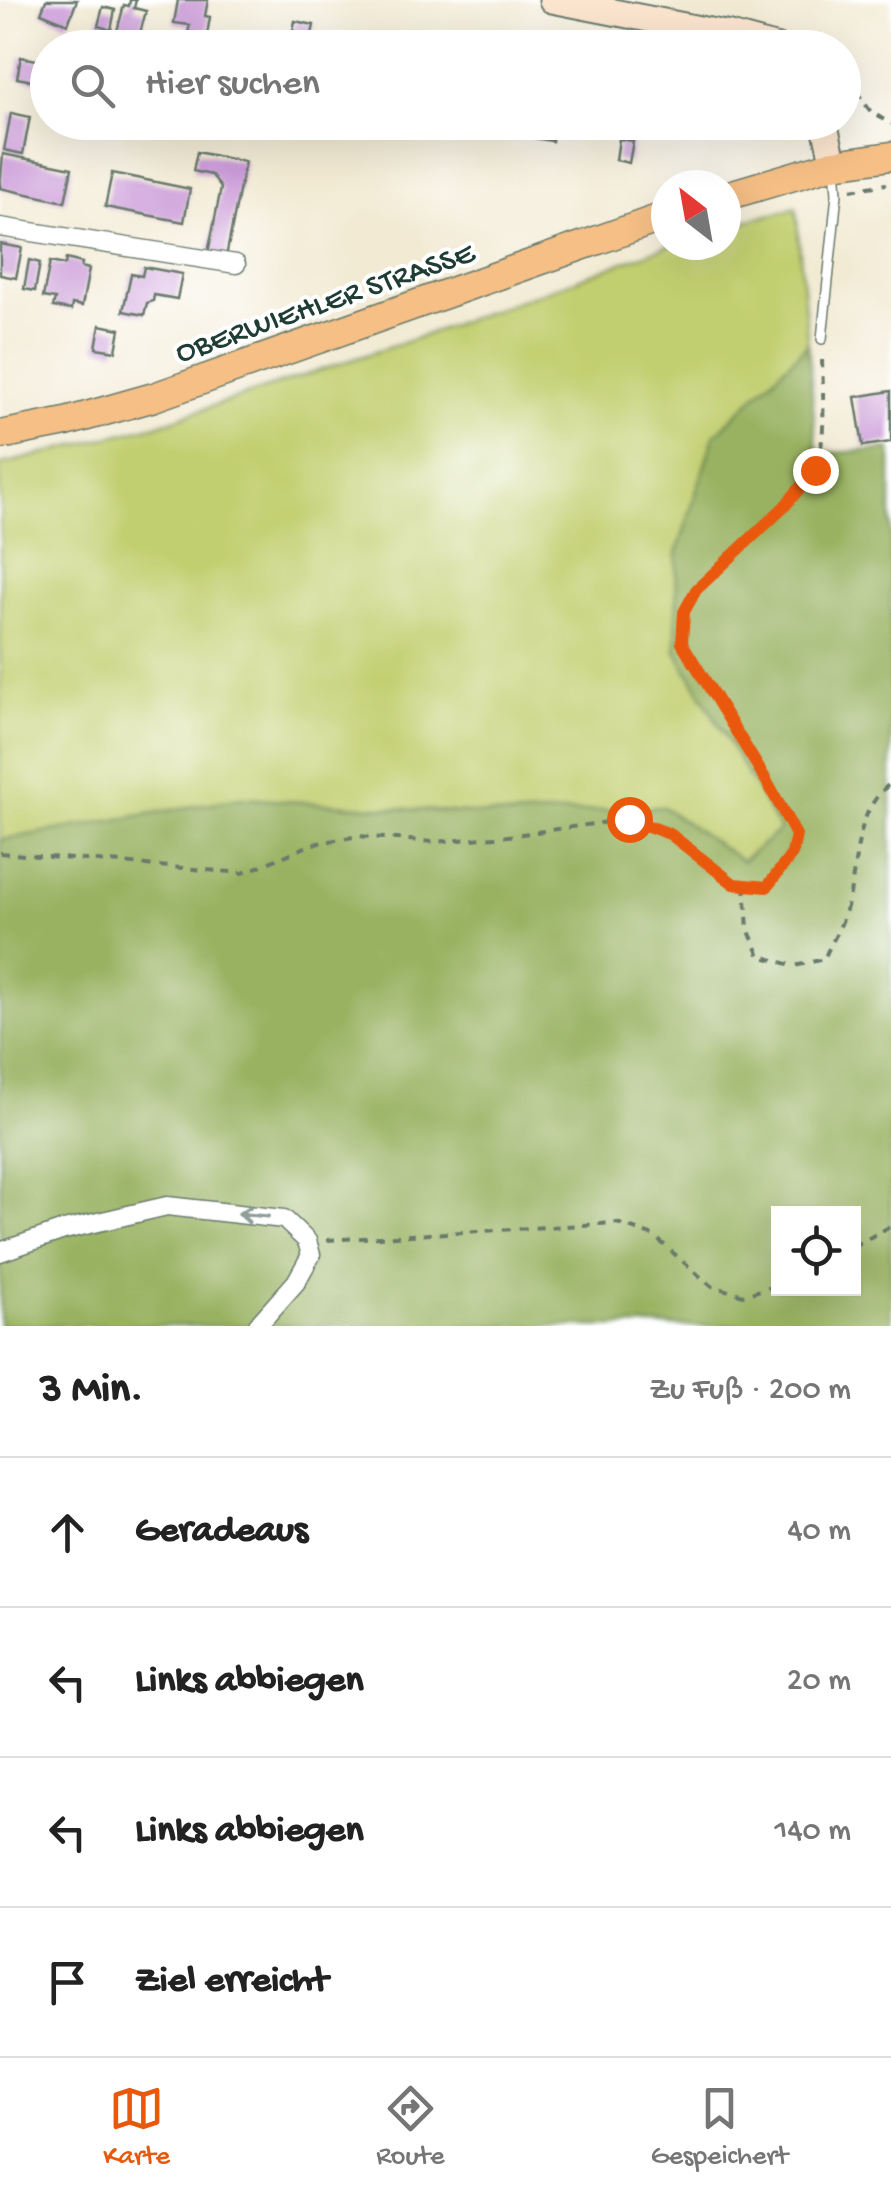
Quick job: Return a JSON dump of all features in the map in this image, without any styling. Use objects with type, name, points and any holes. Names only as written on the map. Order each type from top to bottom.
[{"type":"main road","points":[[552,0],[705,30]]},
{"type":"main road","points":[[828,140],[834,164]]},
{"type":"main road","points":[[741,192],[834,164],[891,156]]},
{"type":"main road","name":"OBERWIEHLER STRASSE","points":[[0,435],[66,422],[154,397],[651,221]]},
{"type":"street","points":[[0,227],[236,264]]},
{"type":"street","points":[[0,1252],[64,1230],[167,1206],[284,1218],[307,1241],[311,1255],[296,1282],[257,1326]]},
{"type":"lane","points":[[822,339],[837,194],[834,164]]},
{"type":"path","points":[[861,97],[871,112],[891,124]]},
{"type":"path","points":[[837,194],[891,183]]},
{"type":"path","points":[[0,853],[243,872],[313,844],[359,836],[434,842],[629,819],[670,834],[734,884],[767,887],[792,854],[796,835],[682,643],[684,612],[696,590],[784,507],[815,470],[821,439],[822,339]]},
{"type":"path","points":[[745,885],[748,929],[760,956],[795,966],[824,959],[845,915],[865,815],[880,791],[891,783]]},
{"type":"path","points":[[307,1241],[617,1223],[654,1236],[711,1286],[744,1296],[771,1287]]},
{"type":"path","points":[[861,1242],[891,1226]]},
{"type":"green space","points":[[796,208],[808,344],[714,436],[677,554],[676,651],[780,830],[741,861],[663,807],[511,816],[241,798],[0,840],[0,465],[156,425],[417,338],[651,252],[651,260],[741,260],[741,222]]},
{"type":"green space","points":[[808,344],[817,454],[891,449],[891,1326],[0,1326],[0,840],[241,798],[511,816],[663,807],[742,861],[780,830],[676,651],[677,554],[714,436]]},
{"type":"building","points":[[46,0],[77,0],[68,24],[41,13]]},
{"type":"building","points":[[130,0],[136,0],[134,8],[146,11],[141,30],[117,30],[124,5],[129,6]]},
{"type":"building","points":[[178,0],[208,0],[208,30],[189,30],[190,25],[174,23]]},
{"type":"building","points":[[103,7],[115,10],[111,30],[98,26]]},
{"type":"building","points":[[295,21],[314,25],[313,30],[293,30]]},
{"type":"building","points":[[21,57],[30,59],[30,80],[17,78]]},
{"type":"building","points":[[11,113],[30,117],[23,154],[4,150]]},
{"type":"building","points":[[619,140],[633,141],[629,163],[616,160]]},
{"type":"building","points":[[197,152],[245,162],[226,257],[208,253],[221,188],[212,175],[193,171]]},
{"type":"building","points":[[3,154],[72,168],[65,202],[0,188]]},
{"type":"building","points":[[112,173],[190,189],[184,222],[105,207]]},
{"type":"building","points":[[0,244],[22,248],[16,278],[0,275]]},
{"type":"building","points":[[66,259],[89,269],[82,306],[72,304],[71,310],[53,307],[55,299],[43,297],[50,262],[65,265]]},
{"type":"building","points":[[29,260],[40,263],[35,291],[24,289]]},
{"type":"building","points":[[144,267],[182,274],[177,299],[154,295],[144,315],[123,311],[131,274],[142,276]]},
{"type":"building","points":[[100,325],[120,329],[116,351],[96,348]]},
{"type":"building","points":[[891,391],[891,442],[863,446],[855,397]]},
{"type":"route","points":[[629,819],[670,834],[734,884],[767,887],[792,854],[796,835],[682,643],[684,612],[696,590],[784,507],[815,470]]}]
